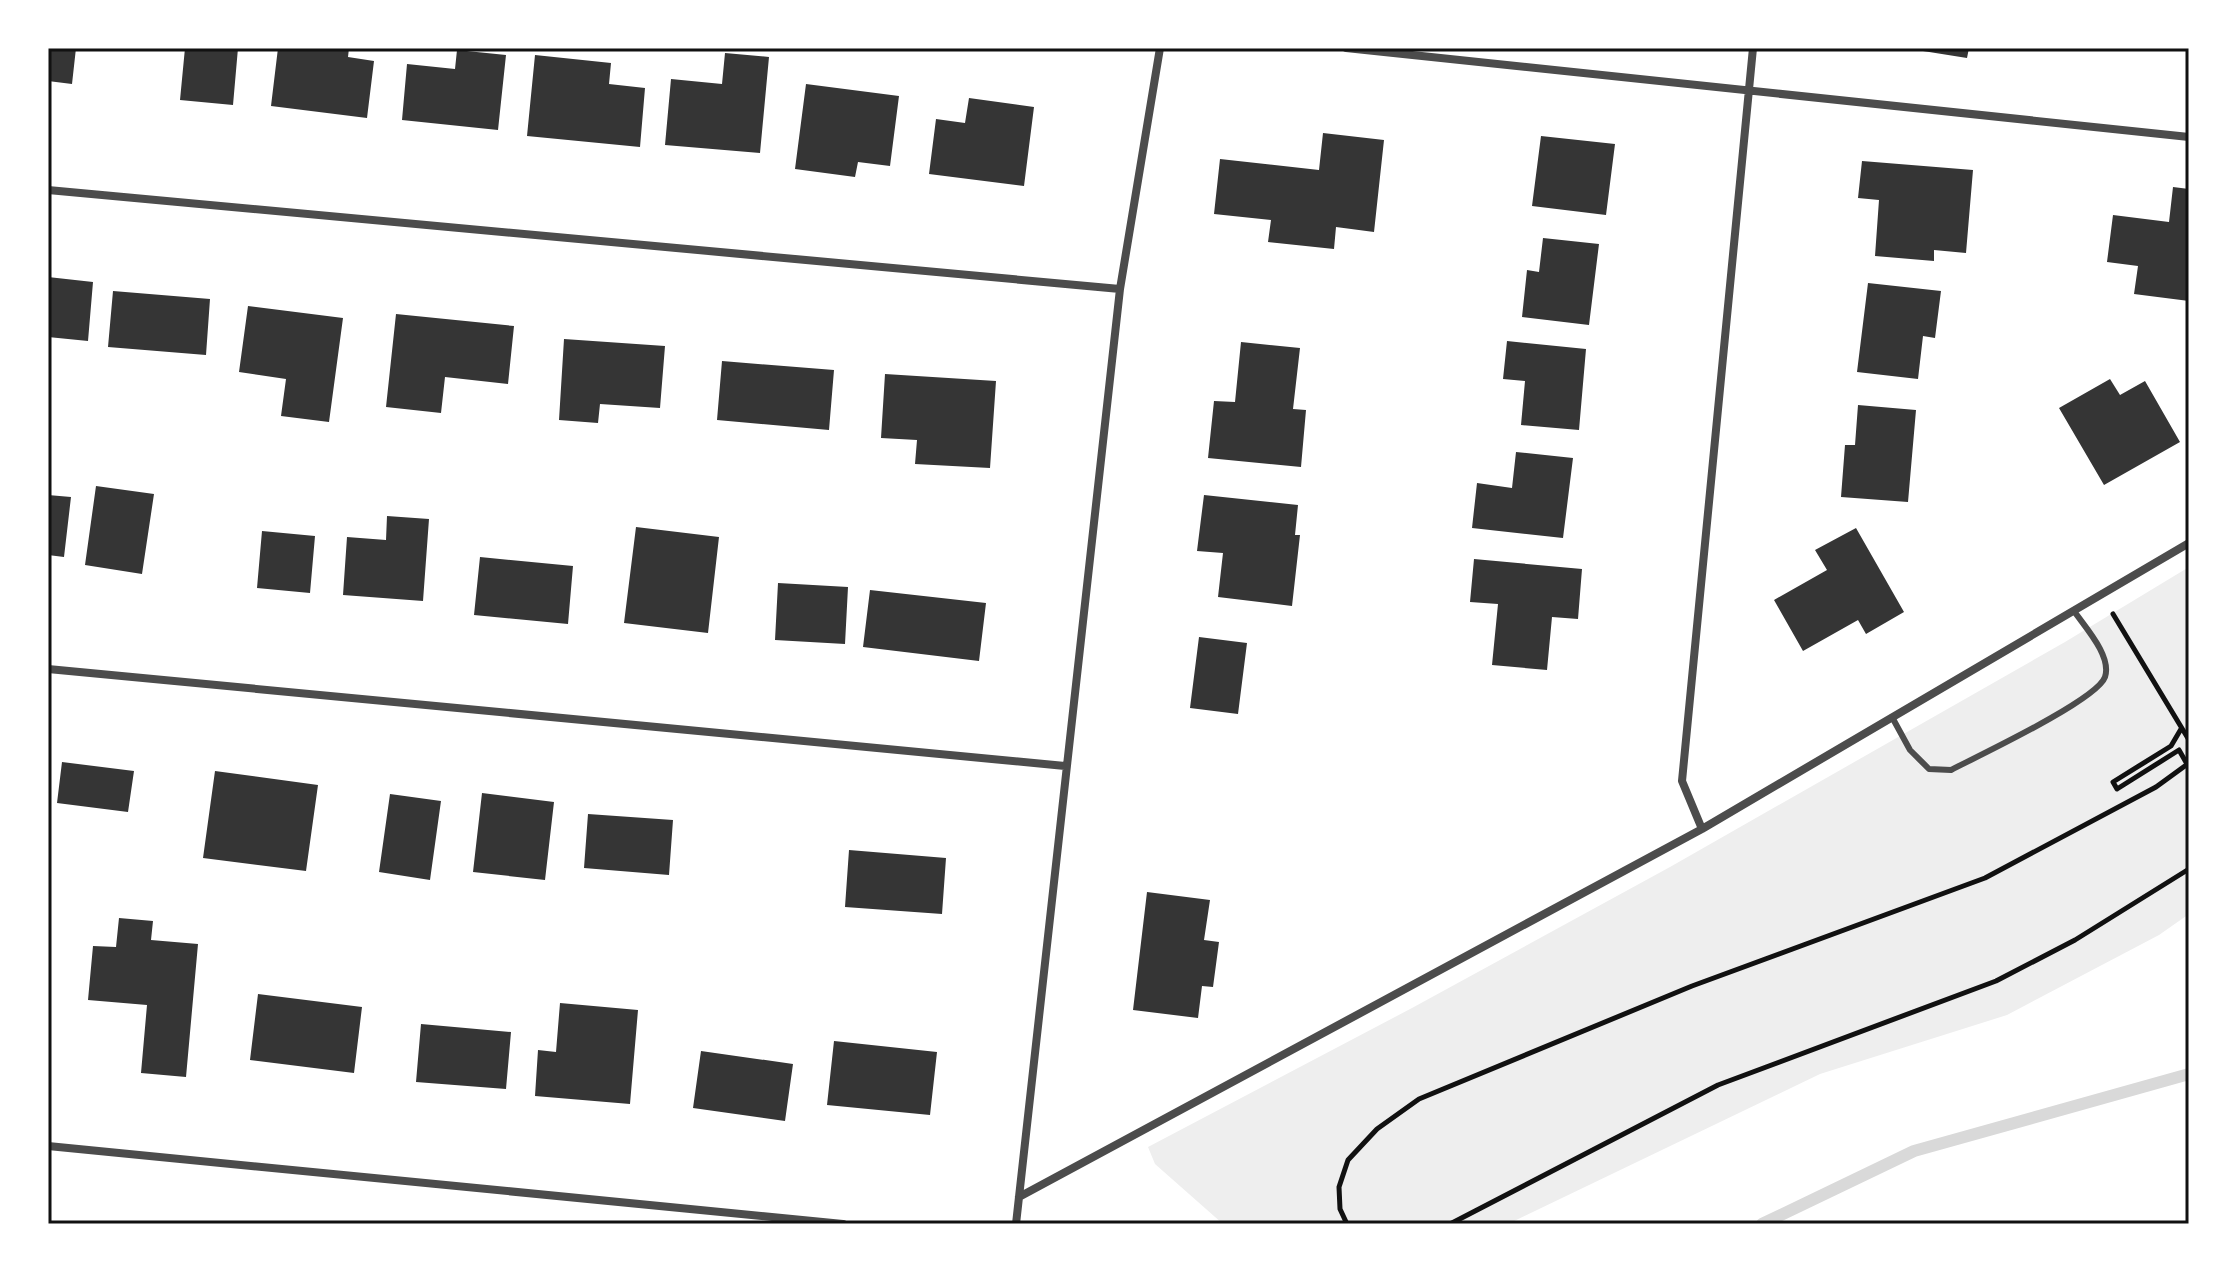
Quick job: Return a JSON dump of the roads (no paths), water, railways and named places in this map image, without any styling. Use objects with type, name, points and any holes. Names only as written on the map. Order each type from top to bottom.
[{"type":"street","points":[[1016,1224],[1120,289],[1160,48]]},
{"type":"street","points":[[1346,48],[2189,137]]},
{"type":"street","points":[[1702,829],[1682,781],[1753,48]]},
{"type":"street","points":[[48,190],[1120,289]]},
{"type":"street","points":[[1019,1197],[1702,829],[2189,543]]},
{"type":"street","points":[[48,669],[1065,766]]},
{"type":"street","points":[[48,1146],[843,1224]]},
{"type":"lane","points":[[1892,717],[1910,750],[1929,769],[1951,770],[2087,698],[2105,679],[2106,666],[2100,650],[2074,611]]},
{"type":"waterway","points":[[1762,1224],[1914,1151],[2189,1074]]}]
